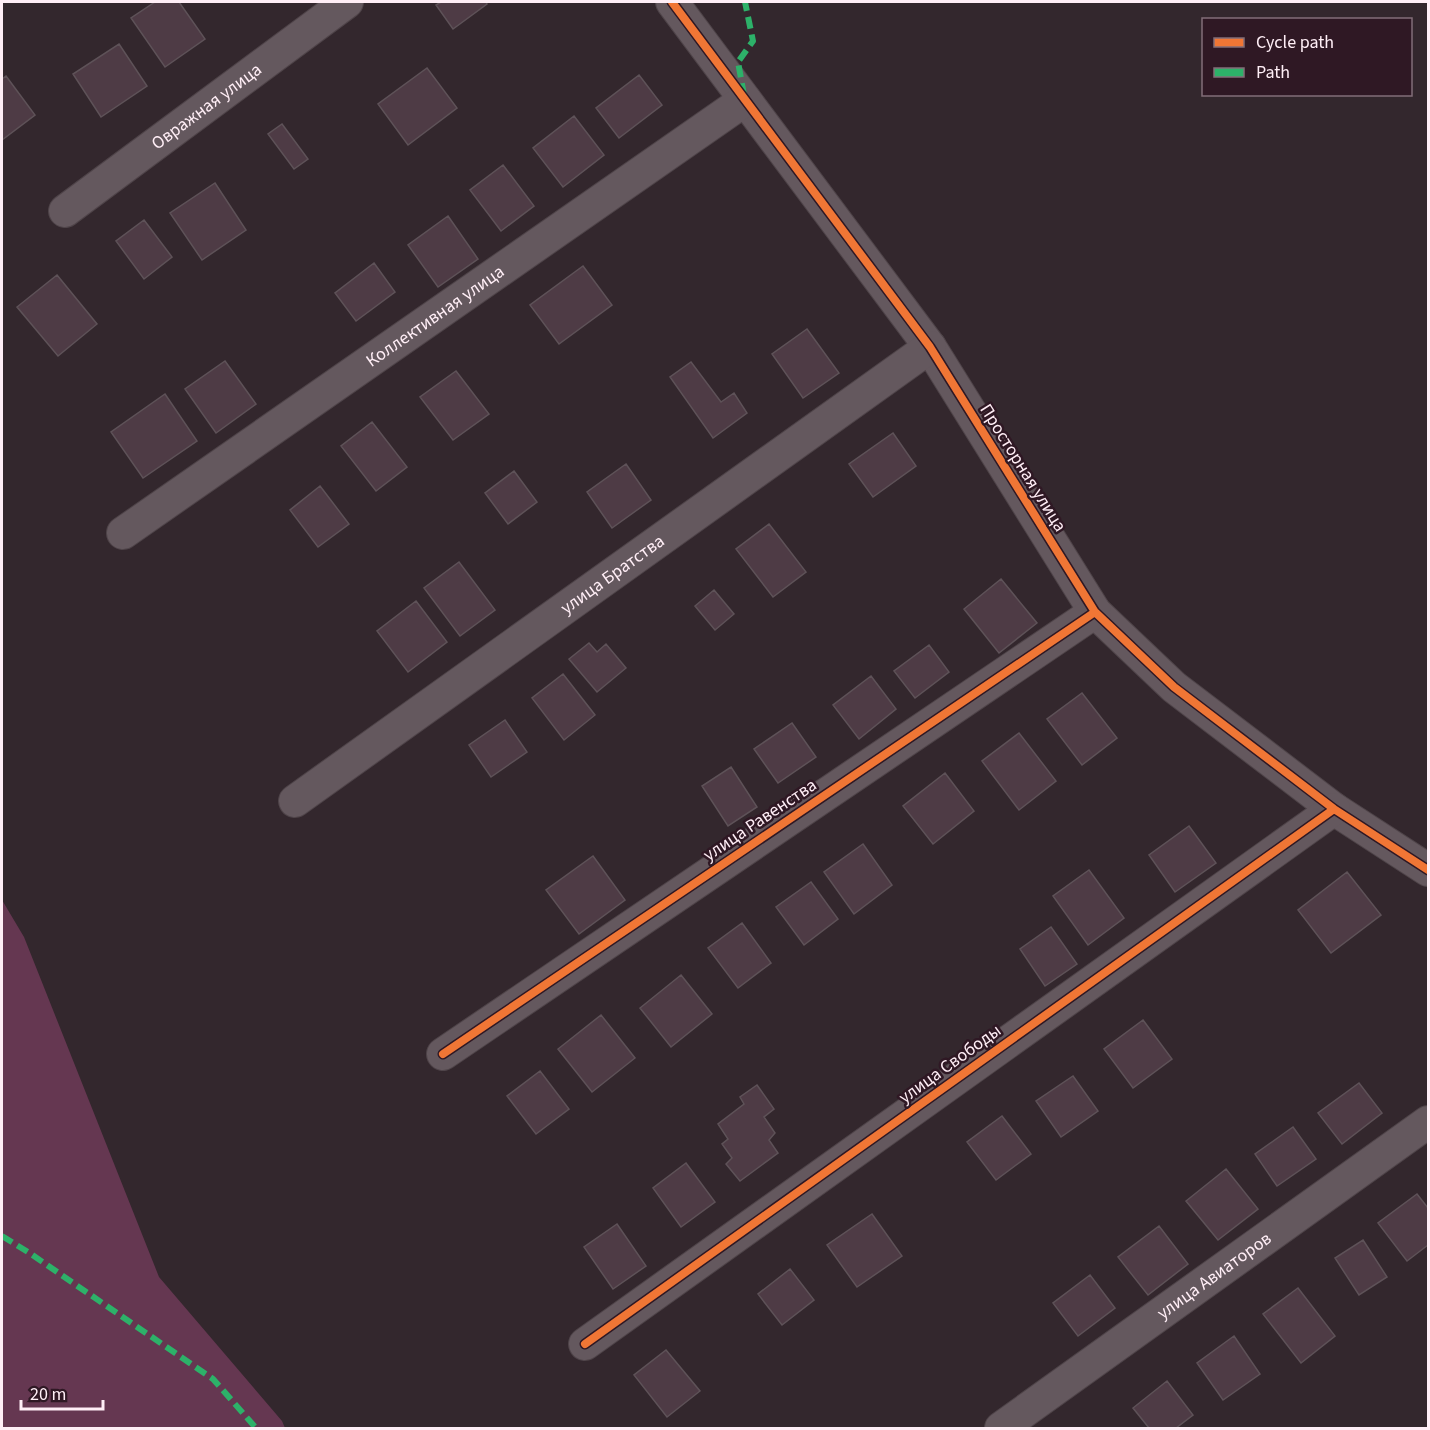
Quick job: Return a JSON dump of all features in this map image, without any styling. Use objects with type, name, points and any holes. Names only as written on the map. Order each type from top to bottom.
[{"type":"street","name":"Овражная улица","points":[[65,212],[347,2]]},
{"type":"street","name":"Просторная улица","points":[[672,2],[930,347],[1095,612],[1174,687],[1334,809],[1428,870]]},
{"type":"street","name":"Коллективная улица","points":[[123,533],[745,100]]},
{"type":"street","name":"улица Братства","points":[[295,801],[930,347]]},
{"type":"street","name":"улица Равенства","points":[[443,1053],[1095,612]]},
{"type":"street","name":"улица Свободы","points":[[585,1344],[1334,809]]},
{"type":"street","name":"улица Авиаторов","points":[[1001,1428],[1428,1122]]},
{"type":"shaded area","points":[[2,900],[24,937],[159,1277],[282,1421],[285,1428],[2,1428]]},
{"type":"building","points":[[155,2],[179,2],[205,39],[165,67],[131,18]]},
{"type":"building","points":[[441,2],[486,2],[487,4],[453,29],[436,5]]},
{"type":"building","points":[[119,44],[147,86],[101,117],[73,74]]},
{"type":"building","points":[[427,68],[457,108],[408,145],[378,104]]},
{"type":"building","points":[[639,75],[662,105],[619,138],[596,108]]},
{"type":"building","points":[[6,76],[35,115],[2,140],[2,79]]},
{"type":"building","points":[[574,116],[604,155],[563,187],[533,148]]},
{"type":"building","points":[[282,124],[308,159],[294,169],[268,134]]},
{"type":"building","points":[[503,165],[534,206],[501,231],[470,190]]},
{"type":"building","points":[[215,183],[246,230],[202,260],[170,213]]},
{"type":"building","points":[[448,216],[478,259],[438,287],[408,245]]},
{"type":"building","points":[[144,220],[172,257],[144,279],[116,241]]},
{"type":"building","points":[[374,263],[395,292],[356,321],[335,293]]},
{"type":"building","points":[[583,266],[612,305],[559,344],[530,305]]},
{"type":"building","points":[[57,275],[97,324],[58,356],[17,307]]},
{"type":"building","points":[[807,329],[839,373],[803,398],[772,354]]},
{"type":"building","points":[[225,361],[256,404],[216,433],[185,389]]},
{"type":"building","points":[[691,362],[721,402],[734,393],[747,413],[713,438],[670,377]]},
{"type":"building","points":[[456,371],[489,414],[453,440],[420,397]]},
{"type":"building","points":[[165,394],[197,441],[143,478],[111,432]]},
{"type":"building","points":[[372,422],[407,467],[376,491],[341,446]]},
{"type":"building","points":[[893,433],[916,466],[873,497],[849,464]]},
{"type":"building","points":[[626,464],[651,500],[612,528],[587,492]]},
{"type":"building","points":[[514,471],[537,502],[508,524],[485,493]]},
{"type":"building","points":[[320,486],[349,524],[318,547],[290,510]]},
{"type":"building","points":[[769,524],[806,572],[773,597],[736,549]]},
{"type":"building","points":[[459,562],[495,610],[460,636],[424,588]]},
{"type":"building","points":[[1001,579],[1037,623],[999,653],[964,609]]},
{"type":"building","points":[[714,590],[734,614],[715,630],[695,606]]},
{"type":"building","points":[[416,601],[447,642],[408,672],[377,631]]},
{"type":"building","points":[[589,643],[597,652],[606,644],[626,668],[597,692],[569,659]]},
{"type":"building","points":[[929,645],[949,672],[915,698],[894,671]]},
{"type":"building","points":[[563,674],[595,715],[564,740],[532,698]]},
{"type":"building","points":[[871,676],[896,709],[859,739],[833,705]]},
{"type":"building","points":[[1082,693],[1117,738],[1082,765],[1047,719]]},
{"type":"building","points":[[505,720],[527,752],[491,777],[469,745]]},
{"type":"building","points":[[792,723],[816,757],[778,783],[754,749]]},
{"type":"building","points":[[1019,733],[1056,781],[1019,810],[982,761]]},
{"type":"building","points":[[731,767],[757,807],[728,826],[702,786]]},
{"type":"building","points":[[945,773],[974,811],[933,844],[903,806]]},
{"type":"building","points":[[1189,826],[1216,863],[1175,892],[1149,855]]},
{"type":"building","points":[[863,844],[892,885],[854,914],[824,872]]},
{"type":"building","points":[[593,856],[625,900],[579,934],[546,890]]},
{"type":"building","points":[[1089,870],[1124,918],[1088,945],[1053,896]]},
{"type":"building","points":[[1347,872],[1381,915],[1331,953],[1298,910]]},
{"type":"building","points":[[811,882],[838,919],[804,945],[776,907]]},
{"type":"building","points":[[742,923],[771,963],[738,988],[708,948]]},
{"type":"building","points":[[1051,927],[1077,964],[1045,986],[1020,949]]},
{"type":"building","points":[[681,975],[712,1014],[671,1047],[640,1008]]},
{"type":"building","points":[[601,1015],[635,1058],[592,1092],[558,1049]]},
{"type":"building","points":[[1143,1020],[1172,1059],[1133,1088],[1104,1049]]},
{"type":"building","points":[[540,1071],[569,1109],[536,1134],[507,1096]]},
{"type":"building","points":[[1073,1076],[1098,1111],[1061,1137],[1036,1101]]},
{"type":"building","points":[[1359,1083],[1382,1113],[1342,1144],[1318,1113]]},
{"type":"building","points":[[757,1085],[774,1109],[764,1117],[775,1133],[769,1140],[778,1153],[740,1181],[726,1164],[732,1158],[722,1144],[728,1139],[718,1124],[744,1104],[740,1097]]},
{"type":"building","points":[[1002,1116],[1031,1154],[996,1180],[967,1142]]},
{"type":"building","points":[[1293,1127],[1316,1159],[1277,1186],[1255,1154]]},
{"type":"building","points":[[686,1163],[715,1202],[681,1227],[653,1188]]},
{"type":"building","points":[[1226,1169],[1258,1209],[1218,1240],[1186,1201]]},
{"type":"building","points":[[1417,1194],[1428,1208],[1428,1245],[1407,1261],[1378,1223]]},
{"type":"building","points":[[872,1214],[902,1256],[857,1287],[827,1245]]},
{"type":"building","points":[[617,1224],[646,1266],[613,1289],[584,1247]]},
{"type":"building","points":[[1159,1226],[1188,1264],[1148,1295],[1118,1257]]},
{"type":"building","points":[[1363,1240],[1387,1277],[1359,1295],[1335,1258]]},
{"type":"building","points":[[790,1269],[814,1300],[782,1325],[758,1294]]},
{"type":"building","points":[[1090,1275],[1115,1308],[1078,1336],[1053,1303]]},
{"type":"building","points":[[1298,1288],[1335,1336],[1301,1363],[1263,1314]]},
{"type":"building","points":[[1234,1336],[1260,1374],[1223,1400],[1197,1363]]},
{"type":"building","points":[[666,1350],[700,1391],[667,1417],[634,1375]]},
{"type":"building","points":[[1167,1381],[1193,1415],[1176,1428],[1149,1428],[1133,1408]]},
{"type":"marked path","points":[[744,95],[738,62],[753,41],[745,2]]},
{"type":"marked path","points":[[2,1236],[213,1379],[256,1428]]},
{"type":"cycle path","points":[[672,2],[930,347],[1095,612],[1174,687],[1334,809],[1428,870]]},
{"type":"cycle path","points":[[443,1054],[1095,612]]},
{"type":"cycle path","points":[[585,1344],[1334,809]]}]
